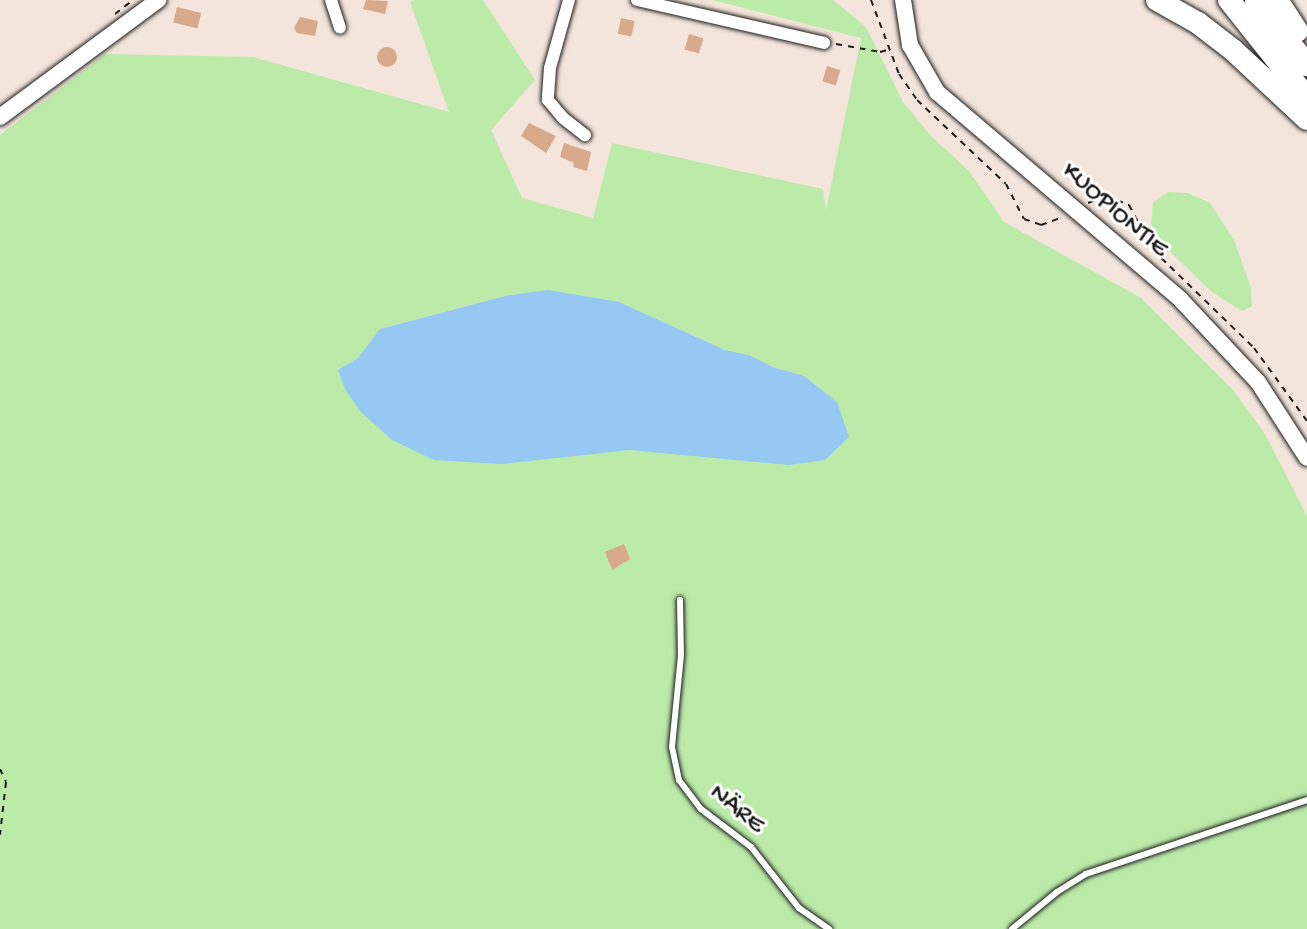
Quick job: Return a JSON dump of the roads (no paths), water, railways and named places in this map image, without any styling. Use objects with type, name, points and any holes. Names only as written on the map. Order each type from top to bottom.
[{"type":"highway","points":[[1157,0],[1174,7],[1233,50],[1307,119]]},
{"type":"highway","points":[[1229,0],[1307,98]]},
{"type":"highway","points":[[1256,0],[1307,65]]},
{"type":"highway","points":[[1277,0],[1307,45]]},
{"type":"street","points":[[0,117],[158,0]]},
{"type":"street","points":[[331,0],[340,28]]},
{"type":"street","points":[[569,0],[550,68],[548,100],[563,118],[585,135]]},
{"type":"street","points":[[637,0],[824,43]]},
{"type":"street","name":"KUOPIONTIE","points":[[903,0],[910,45],[937,92],[1180,299],[1258,382],[1307,458]]},
{"type":"lane","name":"NÄRE","points":[[680,600],[681,655],[672,730],[673,764],[679,780],[701,809],[751,847],[799,908],[829,929]]},
{"type":"lane","points":[[1012,929],[1057,892],[1086,874],[1307,800]]},
{"type":"water","points":[[548,290],[619,302],[725,350],[749,355],[773,367],[804,376],[837,402],[849,437],[825,460],[789,465],[630,450],[502,464],[434,460],[392,440],[360,411],[345,389],[338,370],[358,358],[380,329],[505,296]]}]
